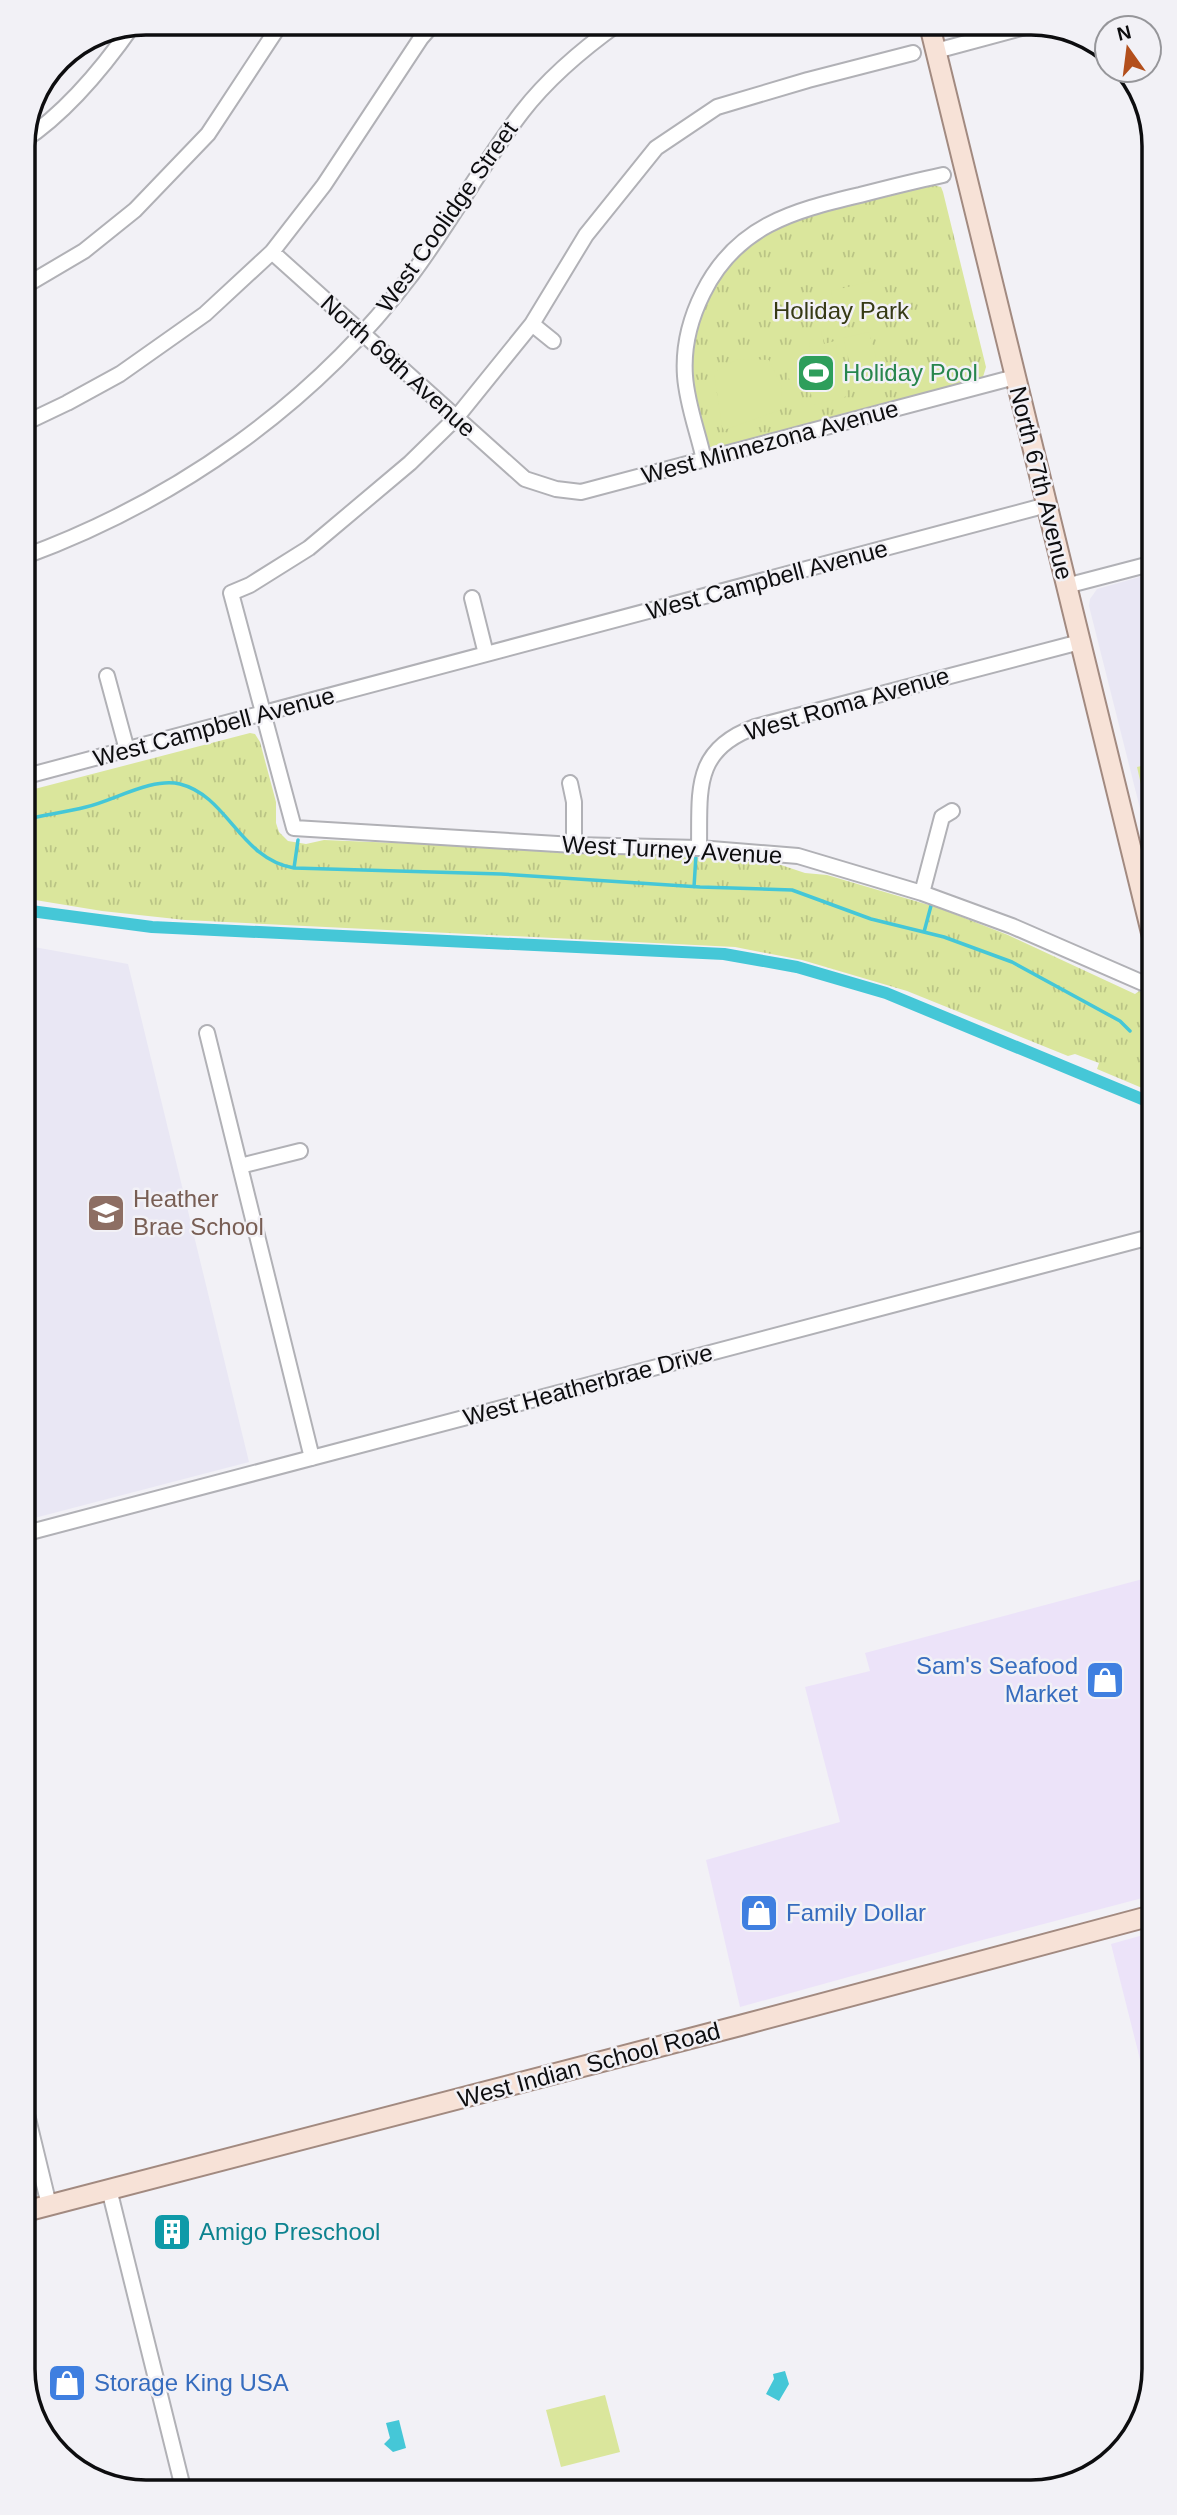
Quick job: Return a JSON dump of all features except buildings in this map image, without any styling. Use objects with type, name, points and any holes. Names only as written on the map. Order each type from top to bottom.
[{"type":"main road","name":"North 67th Avenue","points":[[932,35],[1080,642],[1142,871]]},
{"type":"main road","name":"West Indian School Road","points":[[35,2209],[1142,1918]]},
{"type":"street","points":[[35,280],[84,251],[135,210],[208,134],[273,35]]},
{"type":"street","points":[[35,418],[120,374],[205,314],[272,253],[324,185],[424,35]]},
{"type":"street","name":"West Coolidge Street","points":[[35,552],[111,520],[172,487],[216,460],[298,397],[362,334],[422,260],[522,112],[566,65],[605,35]]},
{"type":"street","points":[[936,51],[995,35]]},
{"type":"street","points":[[36,130],[92,79],[123,37]]},
{"type":"street","points":[[263,714],[231,593],[250,585],[309,548],[410,463],[456,418],[532,324],[586,235],[656,148],[717,107],[914,53]]},
{"type":"street","points":[[704,460],[687,391],[686,344],[697,305],[719,265],[748,237],[769,223],[800,210],[943,175]]},
{"type":"street","name":"North 69th Avenue","points":[[272,253],[525,479]]},
{"type":"street","points":[[532,324],[553,341]]},
{"type":"street","name":"West Minnezona Avenue","points":[[525,479],[556,489],[581,492],[1015,377]]},
{"type":"street","name":"West Campbell Avenue","points":[[35,774],[1047,505]]},
{"type":"street","points":[[1066,586],[1142,566]]},
{"type":"street","points":[[472,598],[486,654]]},
{"type":"street","name":"West Roma Avenue","points":[[699,848],[702,775],[712,756],[730,737],[755,727],[1080,642]]},
{"type":"street","points":[[107,676],[127,750]]},
{"type":"street","name":"West Turney Avenue","points":[[263,714],[293,828],[574,845],[699,848],[798,856],[922,893],[1012,926],[1142,983]]},
{"type":"street","points":[[570,783],[574,802],[574,845]]},
{"type":"street","points":[[922,893],[942,817],[952,811]]},
{"type":"street","points":[[207,1033],[312,1458]]},
{"type":"street","points":[[240,1166],[300,1151]]},
{"type":"street","name":"West Heatherbrae Drive","points":[[35,1531],[1142,1239]]},
{"type":"street","points":[[35,2147],[49,2205]]},
{"type":"street","points":[[109,2189],[181,2480]]},
{"type":"shaded area","points":[[1142,576],[1142,816],[1089,606],[1097,589]]},
{"type":"shaded area","name":"Heather Brae School","points":[[35,947],[128,964],[249,1462],[35,1518]]},
{"type":"shaded area","points":[[1142,1579],[1142,1898],[740,2007],[706,1860],[840,1822],[805,1687],[870,1671],[865,1653]]},
{"type":"shaded area","points":[[1142,1935],[1142,2067],[1111,1944]]},
{"type":"green space","name":"Holiday Park","points":[[932,185],[941,187],[943,192],[986,367],[983,377],[720,448],[710,447],[695,390],[695,338],[708,298],[730,264],[761,236],[785,223]]},
{"type":"green space","points":[[881,279],[889,308],[838,320],[831,291]]},
{"type":"green space","name":"Holiday Pool","points":[[821,331],[824,344],[835,341],[848,396],[814,405],[807,379],[790,383],[787,368],[803,364],[802,359],[810,357],[809,341],[814,339],[813,333]]},
{"type":"green space","points":[[869,332],[880,372],[854,379],[843,338]]},
{"type":"green space","points":[[738,359],[769,360],[782,387],[780,410],[724,430],[714,372]]},
{"type":"green space","points":[[250,733],[255,734],[260,742],[276,802],[276,823],[279,832],[288,841],[306,844],[324,840],[725,859],[781,865],[805,873],[827,875],[939,908],[1008,935],[1135,994],[1139,991],[1142,993],[1142,1088],[1097,1069],[1099,1063],[1075,1054],[1068,1056],[907,991],[802,960],[735,947],[185,920],[35,900],[35,789]]},
{"type":"green space","points":[[1142,766],[1142,789],[1137,767]]},
{"type":"green space","points":[[605,2395],[620,2452],[561,2467],[546,2410]]},
{"type":"water","points":[[785,2371],[789,2384],[779,2401],[766,2394],[774,2379],[773,2374]]},
{"type":"water","points":[[399,2420],[406,2448],[393,2452],[384,2444],[390,2438],[386,2423]]},
{"type":"waterway","points":[[35,818],[97,804],[157,784],[180,784],[210,801],[260,853],[294,868],[501,874],[792,890],[871,919],[944,937],[1012,962],[1120,1021],[1130,1031]]},
{"type":"waterway","points":[[294,868],[298,840]]},
{"type":"waterway","points":[[694,887],[696,855]]},
{"type":"waterway","points":[[924,932],[932,902]]},
{"type":"waterway","points":[[35,912],[152,927],[724,954],[797,967],[886,993],[1142,1099]]},
{"type":"place","name":"Holiday Pool","points":[[816,373]]},
{"type":"place","name":"Heather Brae School","points":[[106,1213]]},
{"type":"place","name":"Sam's Seafood Market","points":[[1105,1680]]},
{"type":"place","name":"Family Dollar","points":[[759,1913]]},
{"type":"place","name":"Amigo Preschool","points":[[172,2232]]},
{"type":"place","name":"Storage King USA","points":[[67,2383]]}]
